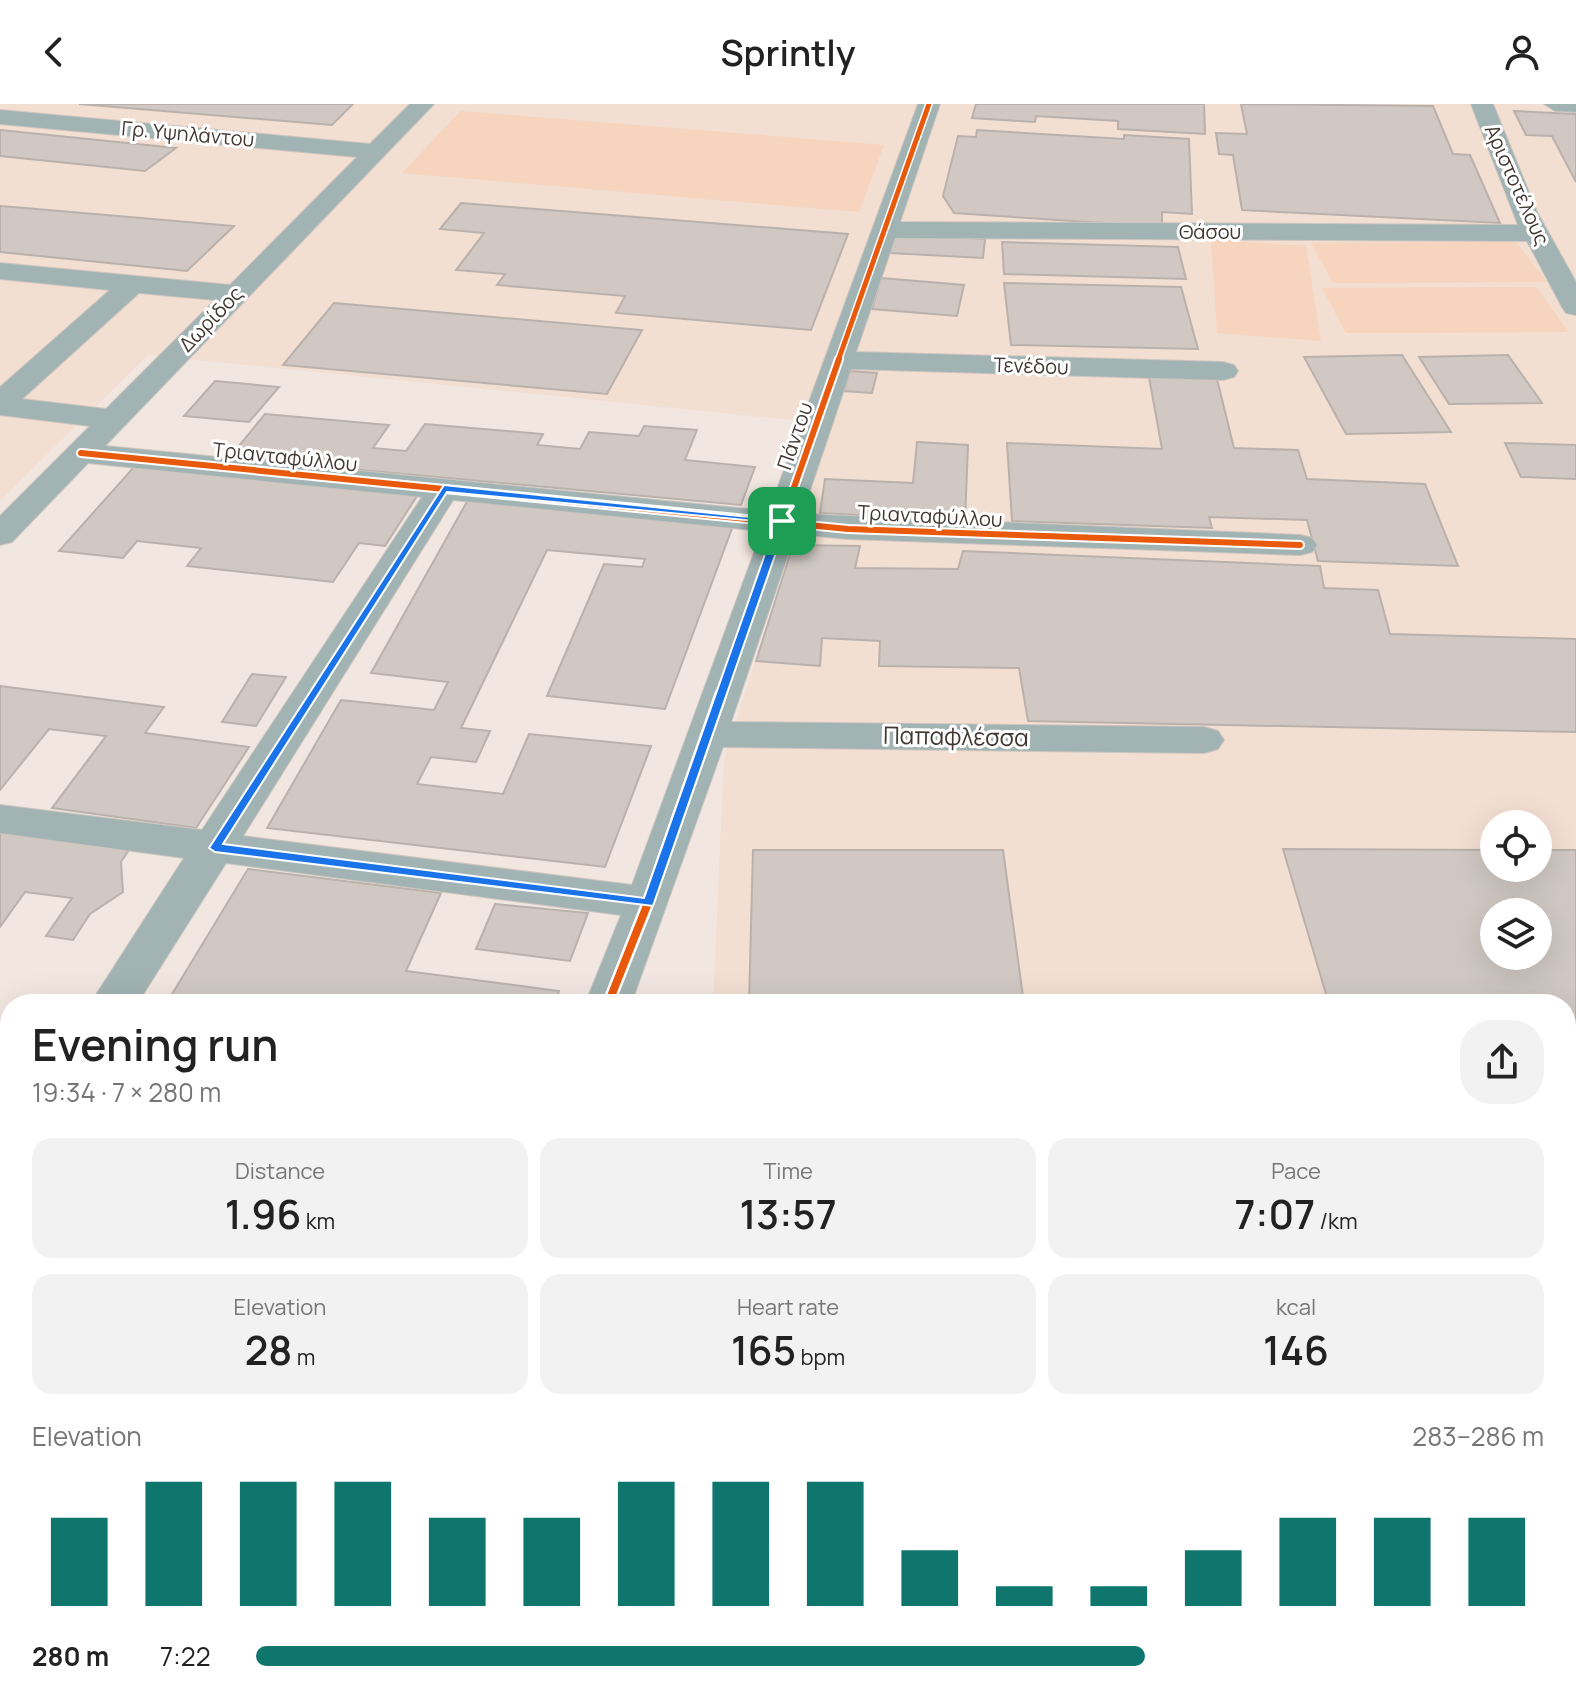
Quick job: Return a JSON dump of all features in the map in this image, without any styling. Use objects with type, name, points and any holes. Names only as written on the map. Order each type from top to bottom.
[{"type":"street","name":"Δωρίδος","points":[[0,535],[423,104]]},
{"type":"street","name":"Πάντου","points":[[612,994],[648,903],[929,104]]},
{"type":"street","name":"Αριστοτέλους","points":[[1482,104],[1535,233],[1575,304]]},
{"type":"street","points":[[1555,104],[1576,105]]},
{"type":"street","name":"Γρ. Υψηλάντου","points":[[0,117],[376,152]]},
{"type":"street","name":"Θάσου","points":[[884,230],[1535,233]]},
{"type":"street","points":[[0,271],[236,294]]},
{"type":"street","points":[[0,405],[133,284]]},
{"type":"street","name":"Τενέδου","points":[[839,360],[1223,371]]},
{"type":"street","points":[[0,405],[114,419]]},
{"type":"street","name":"Τριανταφύλλου","points":[[81,453],[915,533],[1300,545]]},
{"type":"street","points":[[120,994],[444,488]]},
{"type":"street","name":"Παπαφλέσσα","points":[[708,734],[1204,740]]},
{"type":"street","points":[[0,819],[648,903]]},
{"type":"shaded area","points":[[0,104],[1576,104],[1576,994],[713,994],[724,759],[831,424],[148,355],[0,501]]},
{"type":"shaded area","points":[[461,111],[884,145],[859,212],[402,173]]},
{"type":"shaded area","points":[[1211,240],[1306,246],[1321,341],[1217,333]]},
{"type":"shaded area","points":[[1516,242],[1547,282],[1333,283],[1311,243]]},
{"type":"shaded area","points":[[1536,287],[1569,332],[1346,333],[1322,288]]},
{"type":"building","points":[[79,104],[353,104],[332,125]]},
{"type":"building","points":[[976,104],[1204,104],[1205,134],[1118,129],[1118,121],[1036,116],[1035,122],[972,118]]},
{"type":"building","points":[[1241,104],[1433,106],[1453,154],[1470,155],[1500,223],[1242,210],[1233,155],[1219,154],[1216,133],[1247,134]]},
{"type":"building","points":[[1514,111],[1576,114],[1576,182],[1552,136],[1526,135]]},
{"type":"building","points":[[0,130],[176,148],[145,171],[0,156]]},
{"type":"building","points":[[977,130],[1124,139],[1124,135],[1189,139],[1192,214],[1162,212],[1162,227],[954,213],[943,196],[958,136],[976,137]]},
{"type":"building","points":[[461,203],[848,234],[811,330],[616,313],[625,296],[497,285],[505,274],[456,270],[484,233],[440,229]]},
{"type":"building","points":[[0,206],[234,226],[187,271],[0,252]]},
{"type":"building","points":[[893,234],[985,239],[983,258],[890,253]]},
{"type":"building","points":[[1002,242],[1178,247],[1186,279],[1004,274]]},
{"type":"building","points":[[881,278],[964,285],[957,316],[872,309]]},
{"type":"building","points":[[1004,283],[1181,287],[1198,349],[1011,345]]},
{"type":"building","points":[[334,303],[642,330],[607,394],[283,365]]},
{"type":"building","points":[[1402,355],[1451,432],[1346,434],[1304,357]]},
{"type":"building","points":[[1508,355],[1542,403],[1449,404],[1419,357]]},
{"type":"building","points":[[850,371],[877,373],[872,393],[844,391]]},
{"type":"building","points":[[1149,377],[1217,379],[1234,448],[1298,450],[1307,479],[1425,484],[1458,566],[1318,561],[1307,520],[1209,517],[1212,528],[1012,521],[1007,443],[1162,449]]},
{"type":"building","points":[[215,381],[279,387],[249,422],[184,416]]},
{"type":"building","points":[[265,414],[389,425],[373,448],[406,451],[425,424],[543,434],[537,445],[580,449],[589,432],[639,436],[644,426],[697,430],[685,460],[755,467],[741,505],[229,458]]},
{"type":"building","points":[[917,442],[968,445],[965,521],[820,513],[825,479],[913,483]]},
{"type":"building","points":[[1505,443],[1576,445],[1576,479],[1521,477]]},
{"type":"building","points":[[134,467],[417,496],[385,546],[359,543],[333,582],[187,566],[201,548],[137,541],[123,558],[59,551]]},
{"type":"building","points":[[469,498],[734,523],[665,709],[547,696],[604,564],[642,567],[645,559],[547,550],[461,728],[490,731],[476,762],[431,757],[417,784],[503,794],[529,734],[651,746],[605,867],[267,828],[341,700],[434,710],[448,682],[371,673]]},
{"type":"building","points":[[793,545],[860,546],[855,568],[958,569],[963,551],[1320,566],[1324,588],[1378,590],[1390,634],[1576,639],[1576,732],[1028,721],[1019,668],[879,666],[880,641],[822,638],[820,666],[756,661]]},
{"type":"building","points":[[252,674],[286,677],[256,726],[222,722]]},
{"type":"building","points":[[0,686],[164,707],[145,733],[249,747],[196,828],[52,808],[106,736],[49,729],[0,790]]},
{"type":"building","points":[[0,824],[134,842],[121,862],[123,892],[90,914],[73,940],[46,936],[72,898],[25,892],[0,927]]},
{"type":"building","points":[[1283,849],[1480,850],[1480,882],[1552,882],[1552,850],[1576,850],[1576,994],[1326,994]]},
{"type":"building","points":[[753,850],[1003,850],[1023,994],[749,994]]},
{"type":"building","points":[[248,869],[441,893],[406,971],[559,991],[558,994],[172,994]]},
{"type":"building","points":[[495,904],[588,913],[570,961],[476,949]]},
{"type":"cycle path","points":[[612,994],[648,903],[929,104]]},
{"type":"cycle path","points":[[81,453],[848,529],[1300,545]]},
{"type":"route","points":[[444,488],[782,521],[648,903],[215,848],[444,488]]}]
